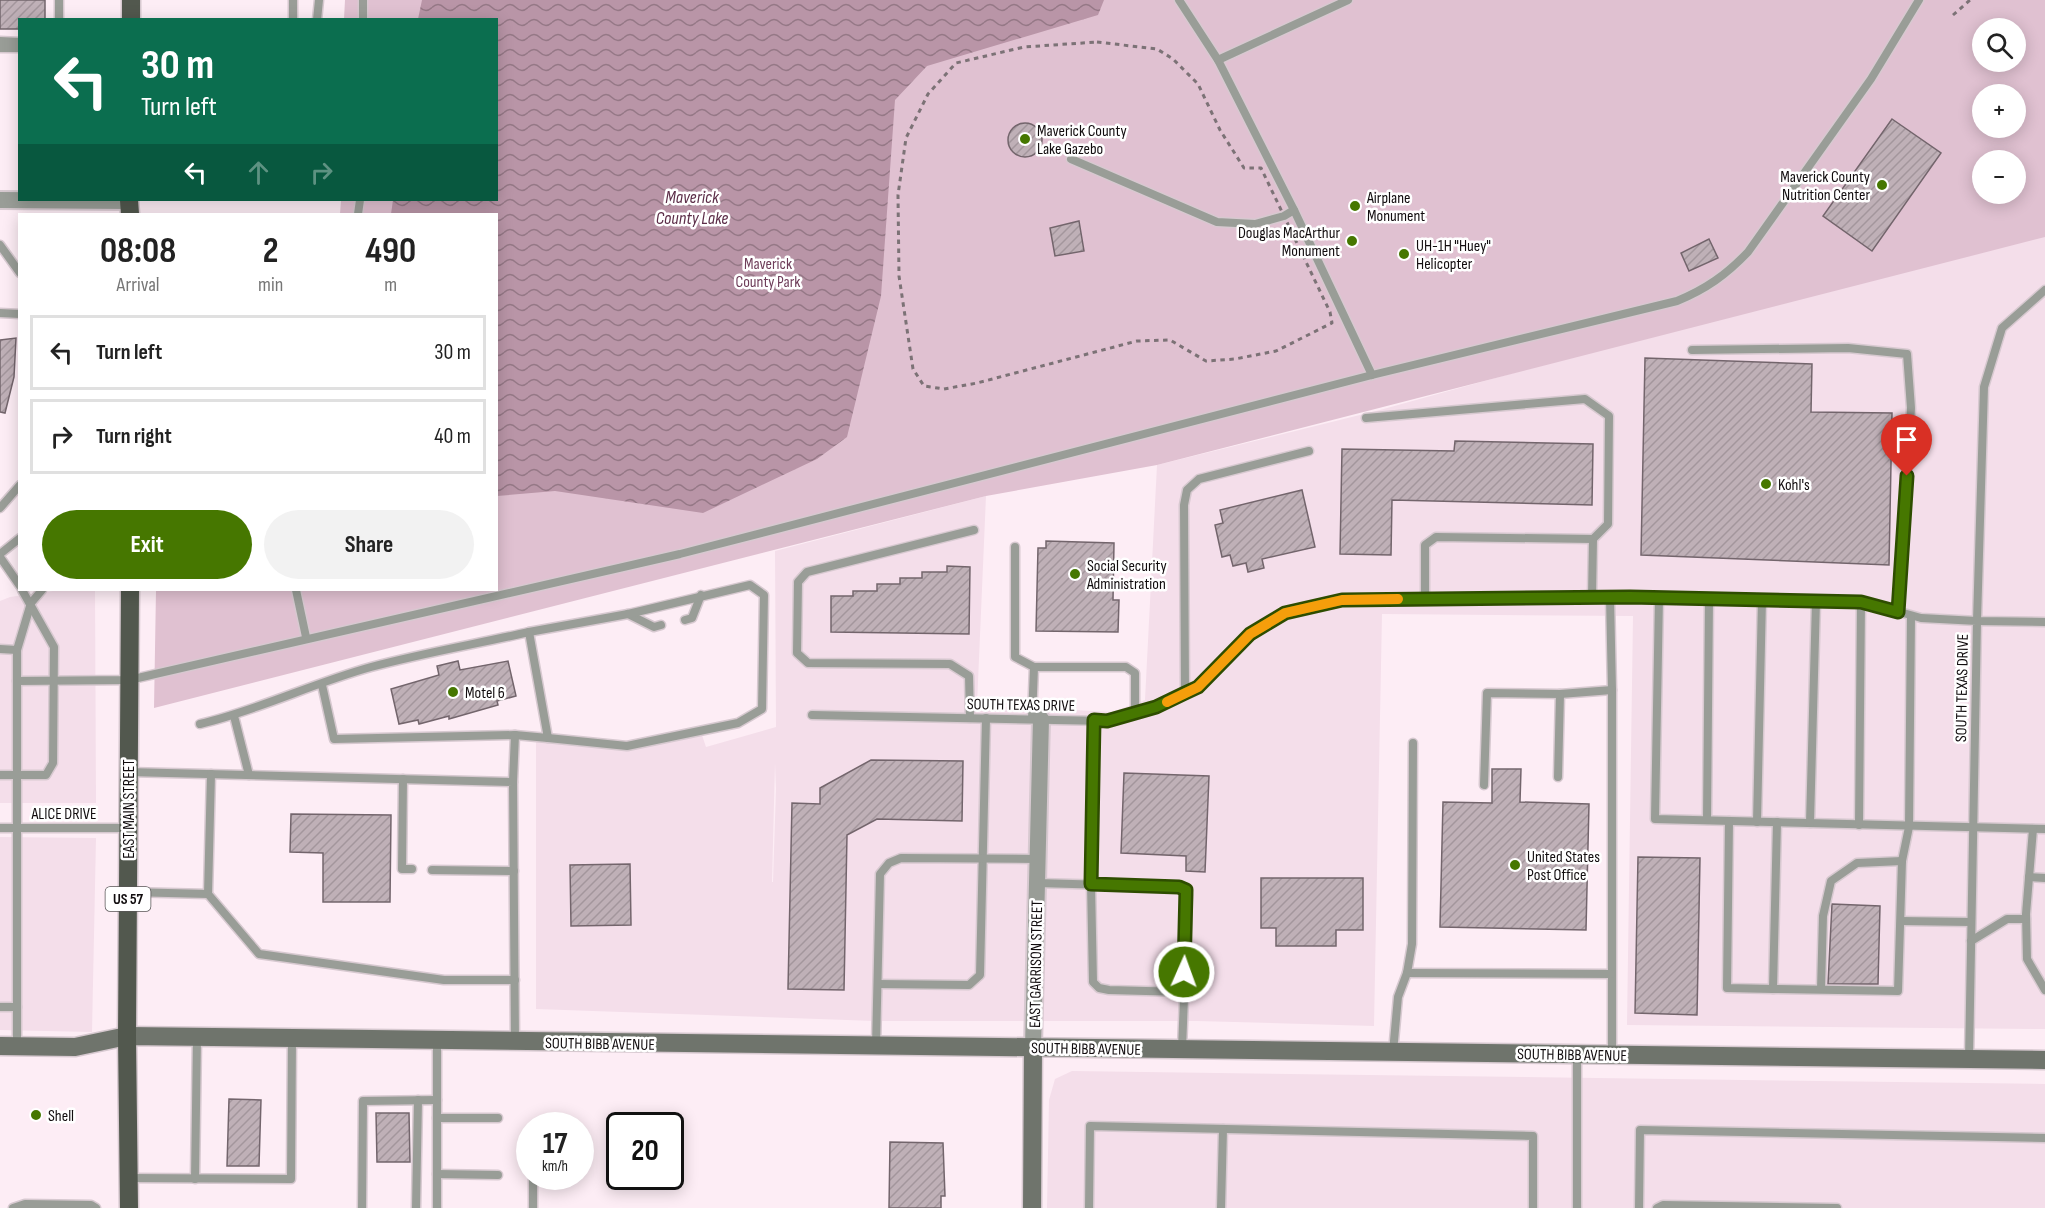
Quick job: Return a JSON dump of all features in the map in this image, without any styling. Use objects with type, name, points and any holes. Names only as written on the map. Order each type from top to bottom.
[{"type":"main road","points":[[131,0],[131,18]]},
{"type":"main road","name":"EAST MAIN STREET","points":[[129,1208],[127,1036],[130,591]]},
{"type":"main road","name":"SOUTH BIBB AVENUE","points":[[8,1046],[75,1047],[127,1036],[2045,1060]]},
{"type":"main road","name":"EAST GARRISON STREET","points":[[1032,1208],[1033,1047]]},
{"type":"street","points":[[0,200],[18,201]]},
{"type":"street","points":[[26,201],[129,205]]},
{"type":"street","name":"EAST GARRISON STREET","points":[[1033,1047],[1037,884],[1037,719]]},
{"type":"lane","points":[[59,0],[59,18]]},
{"type":"lane","points":[[293,0],[293,18]]},
{"type":"lane","points":[[317,18],[318,0]]},
{"type":"lane","points":[[363,0],[363,18]]},
{"type":"lane","points":[[1179,0],[1218,60],[1294,210],[1372,375]]},
{"type":"lane","points":[[1218,60],[1348,0]]},
{"type":"lane","points":[[17,681],[129,680],[306,637],[680,554],[1372,375],[1677,301],[1703,290],[1727,275],[1770,224],[1871,79],[1919,0]]},
{"type":"lane","points":[[0,41],[18,42]]},
{"type":"lane","points":[[0,48],[18,48]]},
{"type":"lane","points":[[1071,159],[1217,222],[1255,224],[1294,210]]},
{"type":"lane","points":[[2,249],[18,270]]},
{"type":"lane","points":[[2045,290],[2001,328],[1984,387],[1977,621],[2045,622]]},
{"type":"lane","points":[[0,313],[18,314]]},
{"type":"lane","points":[[1692,350],[1848,348],[1907,354],[1911,408],[1898,612]]},
{"type":"lane","points":[[1366,418],[1585,399],[1609,416],[1608,524],[1593,539],[1592,597]]},
{"type":"lane","points":[[1185,693],[1184,506],[1187,490],[1199,479],[1309,451]]},
{"type":"lane","points":[[0,508],[18,490]]},
{"type":"lane","points":[[970,718],[969,676],[950,664],[808,663],[797,653],[798,582],[807,572],[974,530]]},
{"type":"lane","points":[[1425,599],[1425,545],[1436,537],[1593,539]]},
{"type":"lane","points":[[18,539],[0,555],[4,572],[18,585]]},
{"type":"lane","points":[[1015,547],[1015,657],[1034,667],[1126,667],[1135,673],[1135,712]]},
{"type":"lane","points":[[200,724],[234,716],[370,668],[529,632],[628,614],[700,595],[750,585],[764,595],[762,709],[738,723],[627,746],[515,735],[334,739],[322,685]]},
{"type":"lane","points":[[0,775],[46,775],[53,763],[54,647],[23,591]]},
{"type":"lane","points":[[8,1046],[17,1007],[17,650],[31,603],[41,591]]},
{"type":"lane","points":[[296,591],[306,637]]},
{"type":"lane","points":[[685,620],[692,618],[700,595]]},
{"type":"lane","points":[[1610,597],[1612,1055]]},
{"type":"lane","points":[[1659,597],[1655,819],[1973,829],[2045,829]]},
{"type":"lane","name":"SOUTH TEXAS DRIVE","points":[[812,715],[1107,721],[1156,707],[1198,687],[1250,634],[1285,613],[1342,600],[1659,597],[1861,602],[1911,616],[1977,621],[1969,1059]]},
{"type":"lane","points":[[1707,820],[1709,599]]},
{"type":"lane","points":[[1757,822],[1762,600]]},
{"type":"lane","points":[[1810,823],[1816,601]]},
{"type":"lane","points":[[1859,825],[1861,602]]},
{"type":"lane","points":[[628,614],[654,627],[661,625]]},
{"type":"lane","points":[[1729,821],[1727,988],[1898,991],[1902,861],[1909,827],[1911,616]]},
{"type":"lane","points":[[529,632],[548,738]]},
{"type":"lane","points":[[0,649],[17,650]]},
{"type":"lane","points":[[1034,667],[1037,719]]},
{"type":"lane","points":[[1484,785],[1487,693],[1560,694],[1612,690]]},
{"type":"lane","points":[[1558,777],[1560,694]]},
{"type":"lane","points":[[234,716],[249,775]]},
{"type":"lane","points":[[878,984],[969,985],[980,975],[986,718]]},
{"type":"lane","points":[[1094,720],[1091,884],[1093,982],[1099,988],[1109,990],[1183,992]]},
{"type":"lane","points":[[515,735],[513,782],[515,1042]]},
{"type":"lane","points":[[1393,1052],[1398,997],[1407,973],[1412,944],[1413,743]]},
{"type":"lane","points":[[129,772],[513,782]]},
{"type":"lane","points":[[211,774],[208,894],[259,954],[444,980],[514,980]]},
{"type":"lane","points":[[403,779],[402,869],[412,869]]},
{"type":"lane","points":[[1773,989],[1777,822]]},
{"type":"lane","name":"ALICE DRIVE","points":[[0,828],[128,828]]},
{"type":"lane","points":[[2033,829],[2026,919],[2027,959],[2045,990]]},
{"type":"lane","points":[[876,1046],[880,874],[889,863],[901,858],[1037,860]]},
{"type":"lane","points":[[1821,990],[1823,916],[1831,881],[1857,863],[1902,861]]},
{"type":"lane","points":[[432,870],[514,871]]},
{"type":"lane","points":[[2029,877],[2045,878]]},
{"type":"lane","points":[[1037,884],[1179,887],[1186,890],[1182,1049]]},
{"type":"lane","points":[[128,892],[208,894]]},
{"type":"lane","points":[[1971,941],[2007,919],[2026,919]]},
{"type":"lane","points":[[1901,921],[1971,922]]},
{"type":"lane","points":[[1407,973],[1611,974]]},
{"type":"lane","points":[[0,1007],[17,1007]]},
{"type":"lane","points":[[195,1179],[197,1037]]},
{"type":"lane","points":[[129,1178],[291,1179],[292,1039]]},
{"type":"lane","points":[[437,1041],[437,1208]]},
{"type":"lane","points":[[1576,1208],[1577,1055]]},
{"type":"lane","points":[[416,1208],[418,1100]]},
{"type":"lane","points":[[362,1208],[363,1101],[437,1100]]},
{"type":"lane","points":[[437,1118],[498,1118]]},
{"type":"lane","points":[[1089,1208],[1090,1126],[1533,1136],[1533,1208]]},
{"type":"lane","points":[[1221,1208],[1222,1129]]},
{"type":"lane","points":[[1639,1208],[1640,1130],[2045,1138]]},
{"type":"lane","points":[[437,1174],[498,1175]]},
{"type":"lane","points":[[533,1190],[533,1208]]},
{"type":"lane","points":[[13,1208],[25,1204],[91,1205],[96,1208]]},
{"type":"lane","points":[[1657,1208],[1663,1205],[1837,1208]]},
{"type":"path","points":[[1953,15],[1970,0]]},
{"type":"path","points":[[1252,168],[1244,168],[1220,130],[1198,84],[1173,59],[1157,49],[1097,42],[1067,43],[1024,47],[956,63],[928,94],[906,138],[898,195],[899,276],[913,369],[924,386],[944,389],[1137,341],[1170,340],[1206,361],[1235,359],[1276,351],[1332,323]]},
{"type":"shaded area","points":[[2045,226],[2045,1029],[1627,1025],[1633,616],[1382,614],[1374,1026],[1197,1021],[875,1021],[536,1009],[536,742],[640,744],[701,732],[706,747],[776,727],[775,551],[986,496],[977,705],[1112,712],[1145,700],[1157,465],[1380,410]],"holes":[[[775,763],[773,882],[772,882]]]},
{"type":"shaded area","points":[[53,591],[95,591],[96,803],[0,803],[0,601],[10,597]]},
{"type":"shaded area","points":[[0,837],[96,838],[92,1032],[0,1030]]},
{"type":"shaded area","points":[[1072,1071],[2045,1084],[2045,1208],[1047,1208],[1049,1100],[1055,1079]]},
{"type":"green space","name":"Maverick County Park","points":[[345,0],[2045,0],[2045,237],[1157,465],[986,496],[154,708],[156,591],[498,591],[498,213],[340,213],[341,201],[498,201],[498,18],[344,18]]},
{"type":"water","name":"Maverick County Lake","points":[[422,0],[1104,0],[1098,15],[927,66],[895,100],[881,296],[847,437],[817,459],[703,513],[555,491],[498,496],[498,213],[391,213],[393,201],[498,201],[498,18],[418,18]]},
{"type":"building","points":[[0,0],[45,0],[45,18],[18,18],[18,29],[0,29]]},
{"type":"building","name":"Maverick County Nutrition Center","points":[[1892,119],[1941,153],[1872,251],[1823,216]]},
{"type":"building","name":"Maverick County Lake Gazebo","points":[[1025,123],[1037,128],[1042,140],[1037,152],[1025,157],[1013,152],[1008,140],[1013,128]]},
{"type":"building","points":[[1079,221],[1084,251],[1055,256],[1050,228]]},
{"type":"building","points":[[1709,239],[1718,258],[1689,271],[1681,253]]},
{"type":"building","points":[[16,338],[14,377],[5,413],[0,412],[0,340]]},
{"type":"building","name":"Kohl's","points":[[1645,358],[1812,364],[1811,412],[1892,413],[1889,565],[1641,555]]},
{"type":"building","points":[[1455,441],[1593,444],[1592,505],[1392,500],[1391,555],[1340,554],[1342,449],[1454,451]]},
{"type":"building","points":[[1302,490],[1315,547],[1262,559],[1264,568],[1248,572],[1246,563],[1233,566],[1230,555],[1222,557],[1215,525],[1223,523],[1220,510]]},
{"type":"building","name":"Social Security Administration","points":[[1046,541],[1114,543],[1113,600],[1119,600],[1118,632],[1036,631],[1038,548],[1046,548]]},
{"type":"building","points":[[947,566],[970,567],[969,634],[831,632],[831,596],[853,596],[853,591],[877,591],[877,584],[900,584],[900,578],[922,578],[922,572],[947,572]]},
{"type":"building","name":"Motel 6","points":[[458,661],[460,670],[508,661],[516,696],[497,701],[498,705],[449,719],[449,716],[419,724],[418,720],[399,724],[391,689],[439,675],[437,666]]},
{"type":"building","points":[[871,760],[963,761],[962,821],[877,819],[847,835],[844,990],[788,989],[792,803],[820,804],[820,788]]},
{"type":"building","name":"United States Post Office","points":[[1492,769],[1521,769],[1520,802],[1589,804],[1586,930],[1440,927],[1443,802],[1492,803]]},
{"type":"building","points":[[1124,773],[1209,776],[1205,872],[1186,871],[1186,856],[1121,853]]},
{"type":"building","points":[[291,814],[391,815],[390,902],[323,902],[323,853],[290,852]]},
{"type":"building","points":[[1638,857],[1700,858],[1697,1015],[1635,1013]]},
{"type":"building","points":[[630,864],[631,925],[571,926],[570,865]]},
{"type":"building","points":[[1261,878],[1363,878],[1363,930],[1336,930],[1336,946],[1276,946],[1276,928],[1261,928]]},
{"type":"building","points":[[1832,904],[1880,906],[1878,984],[1828,984]]},
{"type":"building","points":[[229,1099],[261,1100],[259,1166],[227,1166]]},
{"type":"building","points":[[376,1113],[409,1113],[410,1162],[377,1162]]},
{"type":"building","points":[[890,1142],[943,1143],[945,1196],[941,1196],[941,1208],[889,1208]]},
{"type":"slow traffic","points":[[1167,702],[1198,687],[1250,634],[1285,613],[1342,600],[1398,599]]},
{"type":"place","name":"Maverick County Lake Gazebo","points":[[1025,139]]},
{"type":"place","name":"Maverick County Nutrition Center","points":[[1882,185]]},
{"type":"place","name":"Airplane Monument","points":[[1355,206]]},
{"type":"place","name":"Douglas MacArthur Monument","points":[[1352,241]]},
{"type":"place","name":"UH-1H \"Huey\" Helicopter","points":[[1404,254]]},
{"type":"place","name":"Kohl's","points":[[1766,484]]},
{"type":"place","name":"Social Security Administration","points":[[1075,574]]},
{"type":"place","name":"Motel 6","points":[[453,692]]},
{"type":"place","name":"United States Post Office","points":[[1515,865]]},
{"type":"place","name":"Shell","points":[[36,1115]]},
{"type":"route","points":[[1184,972],[1188,895],[1186,890],[1179,887],[1091,884],[1094,720],[1107,721],[1156,707],[1198,687],[1250,634],[1285,613],[1342,600],[1630,597],[1861,602],[1898,612],[1907,476]]}]
